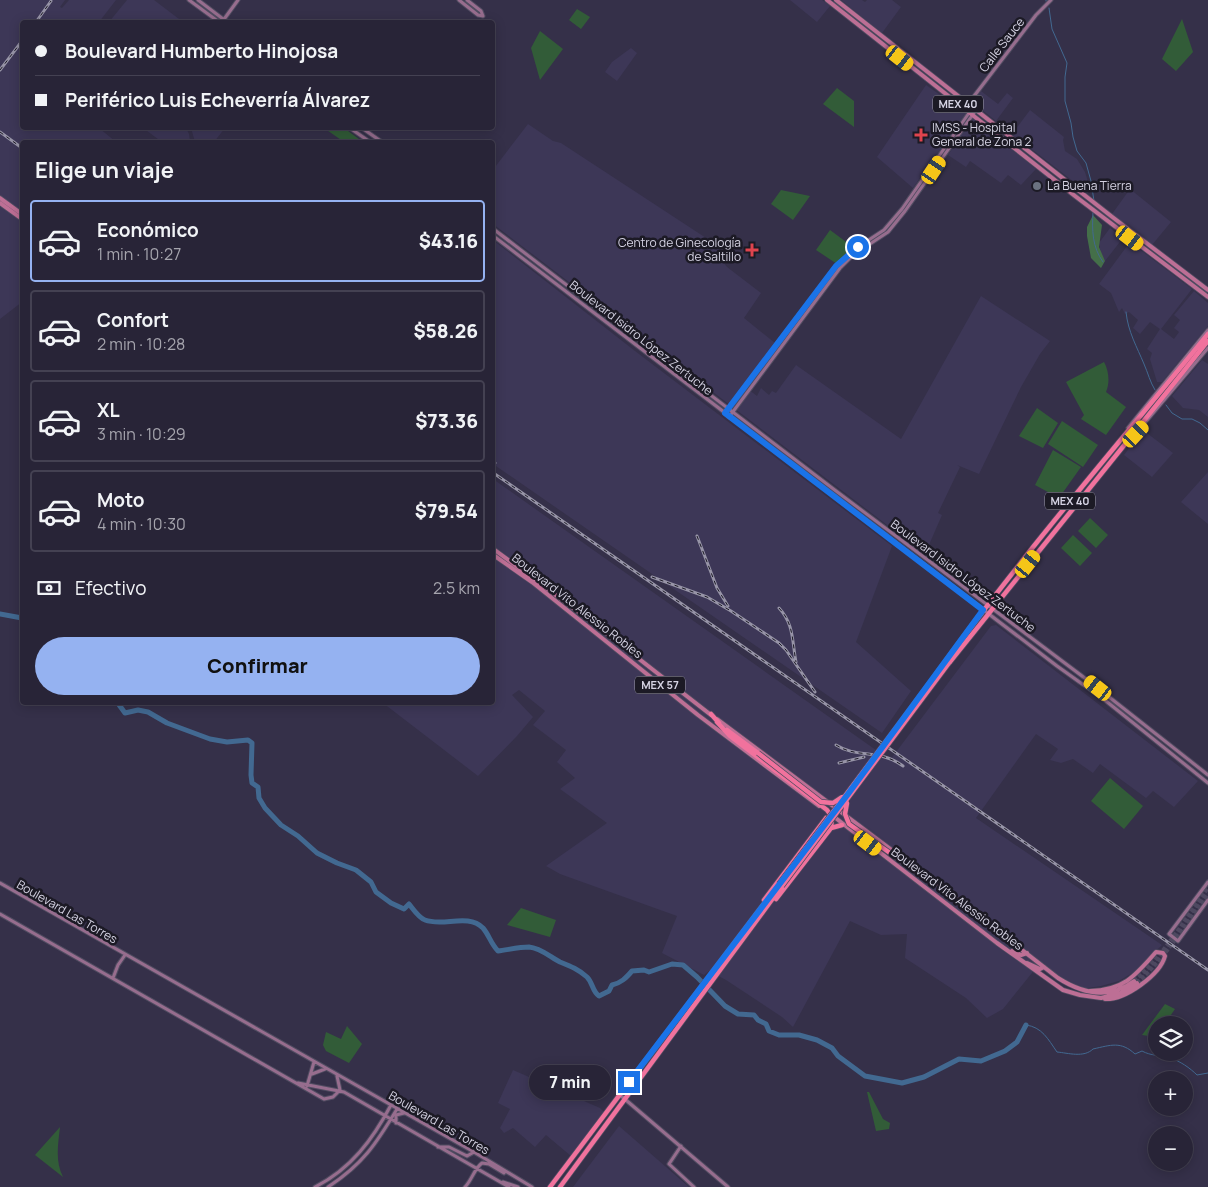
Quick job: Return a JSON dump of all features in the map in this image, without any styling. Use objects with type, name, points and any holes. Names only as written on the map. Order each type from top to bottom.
[{"type":"highway","points":[[1180,371],[1208,334]]},
{"type":"highway","points":[[1180,371],[1208,341]]},
{"type":"highway","name":"MEX 40","points":[[711,979],[761,908],[781,885],[948,662],[987,604],[1061,511],[1180,371]]},
{"type":"highway","name":"MEX 40","points":[[948,662],[989,614],[1051,534],[1118,453],[1180,371]]},
{"type":"highway","points":[[1093,473],[1118,453]]},
{"type":"highway","points":[[1051,534],[1061,511]]},
{"type":"highway","points":[[711,714],[730,736],[830,814],[851,819]]},
{"type":"highway","points":[[717,722],[821,802],[833,803],[849,795]]},
{"type":"highway","points":[[849,795],[845,814],[850,824],[914,870],[928,877]]},
{"type":"highway","points":[[761,908],[767,895],[830,814]]},
{"type":"highway","points":[[770,902],[782,892],[831,828],[830,814]]},
{"type":"highway","points":[[822,823],[826,823],[831,828]]},
{"type":"highway","points":[[831,828],[842,825]]},
{"type":"highway","name":"MEX 40","points":[[550,1187],[770,902],[781,885]]},
{"type":"highway","name":"MEX 40","points":[[560,1187],[702,990]]},
{"type":"main road","points":[[189,0],[220,20]]},
{"type":"main road","points":[[198,0],[221,20]]},
{"type":"main road","points":[[224,20],[238,0]]},
{"type":"main road","points":[[459,0],[478,15],[483,16],[481,11],[467,0]]},
{"type":"main road","name":"MEX 40","points":[[827,0],[1089,207],[1208,297]]},
{"type":"main road","name":"MEX 40","points":[[836,0],[1090,200],[1208,290]]},
{"type":"main road","name":"Calle Sauce","points":[[968,104],[1036,15],[1051,0]]},
{"type":"main road","points":[[968,104],[971,114]]},
{"type":"main road","points":[[729,416],[840,268],[853,255],[888,232],[905,211],[971,114],[976,110]]},
{"type":"main road","points":[[353,130],[367,140]]},
{"type":"main road","points":[[365,130],[379,140]]},
{"type":"main road","points":[[725,413],[836,266],[852,251],[884,230],[902,209],[960,130]]},
{"type":"main road","points":[[0,198],[20,213]]},
{"type":"main road","points":[[0,203],[20,218]]},
{"type":"main road","name":"Boulevard Isidro López Zertuche","points":[[495,230],[732,412],[983,610],[1106,702],[1208,783]]},
{"type":"main road","name":"Boulevard Isidro López Zertuche","points":[[495,237],[729,416],[993,608],[1208,775]]},
{"type":"main road","points":[[523,258],[527,254]]},
{"type":"main road","points":[[565,291],[568,286]]},
{"type":"main road","points":[[601,318],[604,314]]},
{"type":"main road","points":[[1122,439],[1132,422],[1208,330]]},
{"type":"main road","points":[[1129,439],[1146,423],[1208,348]]},
{"type":"main road","name":"Boulevard Vito Alessio Robles","points":[[495,550],[596,629],[698,715],[1001,946],[1063,990],[1080,996],[1101,998],[1121,993],[1136,982],[1108,993],[1096,994],[1082,991],[1068,984],[843,812],[825,801],[711,714],[596,629],[495,556]]},
{"type":"main road","points":[[848,806],[851,819],[849,829]]},
{"type":"main road","points":[[830,814],[843,812]]},
{"type":"main road","points":[[1208,882],[1169,934],[1178,941],[1208,900]]},
{"type":"main road","name":"Boulevard Las Torres","points":[[0,884],[474,1152],[526,1186],[532,1187]]},
{"type":"main road","name":"Boulevard Las Torres","points":[[0,914],[296,1083],[307,1087],[340,1090],[509,1187]]},
{"type":"main road","points":[[997,942],[999,938],[1004,936]]},
{"type":"main road","points":[[1001,946],[1021,955],[1026,953]]},
{"type":"main road","points":[[1082,991],[1110,989],[1119,986],[1132,978],[1156,952],[1163,953],[1164,959],[1161,964],[1135,989],[1117,998],[1101,998]]},
{"type":"main road","name":"Boulevard Las Torres","points":[[113,978],[118,965],[125,955]]},
{"type":"main road","points":[[1023,961],[1038,968],[1044,967]]},
{"type":"main road","points":[[307,1087],[314,1062]]},
{"type":"main road","points":[[311,1075],[326,1069]]},
{"type":"main road","points":[[337,1075],[340,1090]]},
{"type":"main road","name":"Boulevard Las Torres","points":[[307,1087],[324,1099],[333,1097],[340,1090]]},
{"type":"main road","points":[[620,1095],[728,1187]]},
{"type":"main road","points":[[316,1187],[353,1160],[371,1140],[391,1106]]},
{"type":"main road","points":[[328,1187],[351,1170],[372,1150],[397,1109]]},
{"type":"main road","points":[[396,1123],[396,1115],[404,1113]]},
{"type":"main road","points":[[681,1146],[669,1164],[694,1187]]},
{"type":"main road","points":[[438,1147],[449,1147],[467,1156],[474,1152]]},
{"type":"main road","points":[[464,1187],[468,1184],[480,1164],[484,1163],[512,1176]]},
{"type":"main road","points":[[497,1180],[518,1187]]},
{"type":"shaded area","points":[[0,0],[65,0],[60,7],[62,8],[69,0],[116,0],[101,20],[20,20],[20,130],[101,130],[114,140],[20,140],[20,304],[0,319]]},
{"type":"shaded area","points":[[127,0],[154,0],[180,20],[111,20]]},
{"type":"shaded area","points":[[790,0],[822,0],[830,6],[817,22]]},
{"type":"shaded area","points":[[841,0],[862,0],[865,2],[867,0],[892,0],[901,7],[882,33]]},
{"type":"shaded area","points":[[631,48],[637,53],[617,81],[605,72],[612,62]]},
{"type":"shaded area","name":"IMSS - Hospital General de Zona 2","points":[[926,85],[966,113],[913,188],[877,157]]},
{"type":"shaded area","points":[[981,91],[998,104],[1007,93],[1013,98],[996,121],[972,102]]},
{"type":"shaded area","points":[[1030,110],[1064,137],[1065,151],[1077,159],[1085,172],[1089,185],[1087,192],[1012,134]]},
{"type":"shaded area","points":[[973,118],[1036,169],[1021,185],[1008,175],[1001,183],[970,161],[966,167],[948,155]]},
{"type":"shaded area","points":[[528,124],[553,141],[561,143],[729,253],[723,262],[727,267],[761,293],[744,318],[775,343],[744,386],[757,396],[761,388],[769,395],[772,391],[776,393],[796,365],[901,439],[981,296],[1050,341],[1040,354],[1021,387],[979,474],[957,465],[960,467],[938,513],[942,515],[925,554],[495,226],[495,167]]},
{"type":"shaded area","points":[[146,130],[187,130],[190,140],[159,140]]},
{"type":"shaded area","points":[[192,130],[223,130],[216,140],[194,140]]},
{"type":"shaded area","points":[[1130,189],[1171,222],[1152,245],[1112,214]]},
{"type":"shaded area","points":[[1110,228],[1123,238],[1105,261],[1101,255],[1099,243]]},
{"type":"shaded area","points":[[495,242],[635,351],[892,546],[856,642],[911,691],[882,733],[495,465]]},
{"type":"shaded area","points":[[1130,242],[1192,289],[1161,329],[1174,339],[1179,332],[1174,328],[1180,320],[1174,315],[1194,291],[1208,303],[1208,326],[1162,382],[1157,382],[1150,359],[1152,353],[1147,349],[1160,329],[1150,322],[1140,334],[1133,328],[1138,320],[1129,312],[1125,314],[1122,308],[1119,312],[1111,293],[1099,284]]},
{"type":"shaded area","points":[[1202,360],[1208,364],[1208,417],[1199,410],[1183,408],[1172,396]]},
{"type":"shaded area","points":[[1143,430],[1173,453],[1152,477],[1124,455]]},
{"type":"shaded area","points":[[1208,472],[1208,524],[1181,502]]},
{"type":"shaded area","points":[[495,480],[890,760],[991,626],[996,625],[1198,781],[1174,807],[1153,791],[1146,798],[1100,764],[1093,773],[1073,759],[1061,763],[1050,760],[1058,749],[1036,734],[976,818],[1162,945],[1134,972],[1119,981],[1082,989],[1071,985],[1040,963],[1003,1009],[987,1018],[966,998],[905,958],[907,934],[881,935],[850,921],[793,1027],[782,1017],[726,980],[709,971],[704,975],[662,953],[677,916],[560,874],[546,866],[607,823],[560,789],[575,778],[557,762],[566,750],[533,725],[545,711],[519,690],[512,695],[533,717],[478,776],[386,705],[495,705]]},
{"type":"shaded area","points":[[513,1070],[600,1108],[604,1112],[571,1156],[546,1135],[535,1147],[513,1128],[504,1133],[500,1128],[510,1109],[498,1103]]},
{"type":"shaded area","points":[[619,1126],[689,1187],[573,1187]]},
{"type":"green space","points":[[577,9],[590,17],[581,29],[569,20]]},
{"type":"green space","points":[[1182,19],[1193,52],[1176,71],[1162,59]]},
{"type":"green space","points":[[540,31],[563,49],[540,80],[531,48]]},
{"type":"green space","points":[[837,88],[854,101],[854,127],[823,104]]},
{"type":"green space","points":[[327,130],[347,130],[360,140],[341,140]]},
{"type":"green space","points":[[781,190],[810,196],[793,220],[771,204]]},
{"type":"green space","points":[[1093,215],[1102,225],[1099,247],[1105,261],[1101,268],[1091,258],[1087,236],[1087,227]]},
{"type":"green space","points":[[830,230],[853,247],[837,264],[816,250]]},
{"type":"green space","points":[[1104,362],[1108,377],[1106,392],[1126,407],[1106,435],[1081,419],[1084,415],[1066,382]]},
{"type":"green space","points":[[1037,408],[1058,423],[1043,448],[1019,436]]},
{"type":"green space","points":[[1062,421],[1098,445],[1083,467],[1048,444]]},
{"type":"green space","points":[[1053,450],[1081,467],[1059,498],[1035,485]]},
{"type":"green space","points":[[1090,518],[1108,535],[1096,548],[1078,531]]},
{"type":"green space","points":[[1073,535],[1092,553],[1080,566],[1061,548]]},
{"type":"green space","points":[[1110,778],[1143,806],[1124,829],[1091,801]]},
{"type":"green space","points":[[521,908],[556,920],[550,937],[507,925]]},
{"type":"green space","points":[[1165,1004],[1175,1009],[1170,1016],[1156,1016]]},
{"type":"green space","points":[[347,1026],[362,1044],[349,1063],[326,1051],[323,1045],[326,1032],[341,1039]]},
{"type":"green space","points":[[1148,1027],[1148,1036],[1142,1035]]},
{"type":"green space","points":[[867,1092],[869,1092],[883,1119],[890,1123],[889,1129],[876,1131]]},
{"type":"green space","points":[[60,1127],[58,1159],[63,1177],[35,1155]]},
{"type":"waterway","points":[[1049,8],[1052,29],[1067,63],[1065,101],[1073,137],[1077,151],[1086,163],[1094,201]]},
{"type":"waterway","points":[[1093,212],[1095,244],[1103,262]]},
{"type":"waterway","points":[[1126,312],[1131,333],[1155,390]]},
{"type":"waterway","points":[[1166,405],[1172,413],[1182,419],[1192,419],[1208,430]]},
{"type":"waterway","points":[[0,614],[20,618]]},
{"type":"waterway","points":[[119,705],[125,713],[138,710],[148,712],[167,723],[210,739],[227,742],[248,740],[252,743],[252,783],[258,787],[259,798],[265,808],[281,825],[298,836],[317,853],[356,870],[371,882],[376,892],[391,903],[404,909],[409,904],[425,920],[432,922],[470,921],[483,928],[498,951],[529,947],[541,951],[584,974],[599,996],[609,991],[612,985],[623,980],[632,971],[644,970],[649,972],[672,964],[683,965],[725,1006],[738,1014],[754,1015],[758,1020],[766,1024],[769,1031],[779,1035],[799,1035],[817,1040],[832,1048],[838,1056],[865,1076],[902,1083],[924,1077],[959,1059],[981,1061],[1005,1051],[1017,1042],[1026,1025]]},
{"type":"waterway","points":[[1026,1025],[1040,1031],[1057,1052],[1081,1054],[1093,1049],[1115,1045],[1125,1047],[1135,1054],[1142,1051],[1174,1059],[1197,1075],[1208,1073]]},
{"type":"tunnel","points":[[1134,981],[1165,948],[1208,888]]},
{"type":"tunnel","points":[[1137,983],[1166,952],[1208,894]]},
{"type":"railway","points":[[37,20],[51,1]]},
{"type":"railway","points":[[0,70],[20,44]]},
{"type":"railway","points":[[0,132],[20,147]]},
{"type":"railway","points":[[495,474],[1208,970]]},
{"type":"railway","points":[[697,536],[717,588],[728,606]]},
{"type":"railway","points":[[652,577],[707,597],[779,643],[815,692]]},
{"type":"railway","points":[[779,608],[790,627],[796,662]]},
{"type":"railway","points":[[836,745],[852,752],[885,757],[903,766]]},
{"type":"railway","points":[[839,763],[864,757]]},
{"type":"place","name":"IMSS - Hospital General de Zona 2","points":[[921,135]]},
{"type":"place","name":"La Buena Tierra","points":[[1037,186]]},
{"type":"place","name":"Centro de Ginecología de Saltillo","points":[[752,250]]},
{"type":"route","points":[[629,1082],[848,794],[983,610],[886,534],[725,413],[836,266],[844,257],[858,247]]}]
